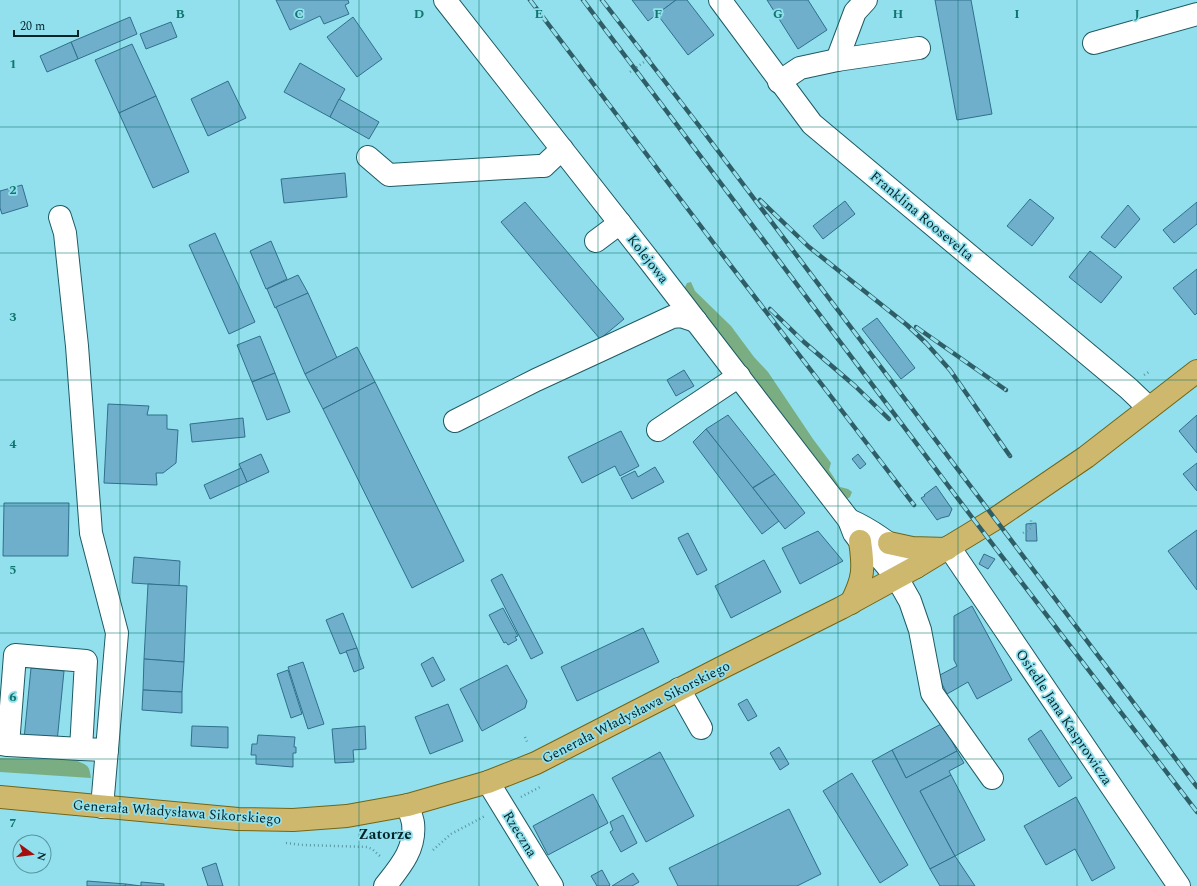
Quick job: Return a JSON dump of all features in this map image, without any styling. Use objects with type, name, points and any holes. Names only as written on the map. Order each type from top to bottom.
[{"type":"main road","name":"Generała Władysława Sikorskiego","points":[[0,797],[238,818],[293,820],[347,816],[408,805],[488,782],[536,763],[679,689],[852,603],[916,567],[995,520],[1086,457],[1197,371]]},
{"type":"main road","points":[[852,603],[862,577],[862,556],[858,529]]},
{"type":"main road","points":[[889,543],[912,548],[948,548]]},
{"type":"street","name":"Kolejowa","points":[[445,0],[495,62],[794,449],[897,578],[910,601],[920,630],[932,693],[992,778]]},
{"type":"street","name":"Franklina Roosevelta","points":[[720,0],[812,124],[1122,383],[1149,408]]},
{"type":"street","points":[[837,60],[855,12],[866,0]]},
{"type":"street","points":[[1094,43],[1197,14]]},
{"type":"street","points":[[780,82],[800,68],[837,60],[919,48]]},
{"type":"street","points":[[368,157],[389,175],[544,166],[562,149]]},
{"type":"street","points":[[60,217],[65,233],[76,330],[91,533],[116,633],[102,807]]},
{"type":"street","points":[[596,241],[620,223]]},
{"type":"street","points":[[456,422],[536,380],[672,316],[681,316],[696,321]]},
{"type":"street","points":[[658,430],[739,376]]},
{"type":"street","name":"Kolejowa","points":[[858,529],[889,543],[916,567]]},
{"type":"street","name":"Osiedle Jana Kasprowicza","points":[[948,548],[1180,886]]},
{"type":"street","points":[[81,749],[86,661],[15,655],[4,745],[81,749],[107,750]]},
{"type":"street","points":[[679,689],[701,728]]},
{"type":"street","name":"Rzeczna","points":[[488,782],[552,886]]},
{"type":"street","points":[[385,886],[405,859],[412,844],[413,824],[408,805]]},
{"type":"path","points":[[630,72],[651,57]]},
{"type":"path","points":[[1023,533],[1031,528]]},
{"type":"path","points":[[432,852],[436,846],[451,834],[546,784]]},
{"type":"green space","points":[[691,282],[695,291],[731,326],[754,357],[768,372],[831,463],[829,470],[840,487],[848,489],[852,492],[850,497],[845,500],[684,289],[687,283]]},
{"type":"green space","points":[[0,758],[75,760],[87,766],[91,778],[0,772]]},
{"type":"building","points":[[276,0],[348,0],[349,3],[345,5],[349,14],[324,24],[320,16],[290,30]]},
{"type":"building","points":[[632,0],[676,0],[648,21]]},
{"type":"building","points":[[676,0],[687,0],[714,35],[688,55],[657,14]]},
{"type":"building","points":[[767,0],[808,0],[827,30],[798,49]]},
{"type":"building","points":[[935,0],[971,0],[992,114],[957,120]]},
{"type":"building","points":[[130,17],[137,34],[78,59],[71,42]]},
{"type":"building","points":[[353,17],[382,59],[357,77],[327,37]]},
{"type":"building","points":[[171,22],[177,37],[146,49],[140,34]]},
{"type":"building","points":[[71,42],[78,59],[47,72],[40,56]]},
{"type":"building","points":[[132,44],[156,96],[119,113],[95,60]]},
{"type":"building","points":[[300,63],[345,89],[330,117],[284,92]]},
{"type":"building","points":[[228,81],[246,118],[208,136],[191,99]]},
{"type":"building","points":[[156,96],[189,172],[153,188],[119,113]]},
{"type":"building","points":[[339,99],[379,122],[369,139],[330,117]]},
{"type":"building","points":[[345,173],[347,197],[284,203],[281,179]]},
{"type":"building","points":[[22,185],[28,206],[2,214],[0,208],[0,191]]},
{"type":"building","points":[[1030,199],[1054,218],[1032,246],[1007,226]]},
{"type":"building","points":[[845,201],[855,214],[823,239],[813,226]]},
{"type":"building","points":[[525,202],[624,319],[600,339],[501,222]]},
{"type":"building","points":[[1197,202],[1197,224],[1174,243],[1163,230]]},
{"type":"building","points":[[1128,205],[1140,219],[1115,248],[1101,237]]},
{"type":"building","points":[[215,233],[255,322],[229,334],[189,245]]},
{"type":"building","points":[[271,241],[287,279],[266,289],[250,251]]},
{"type":"building","points":[[1090,251],[1122,277],[1101,303],[1069,277]]},
{"type":"building","points":[[1197,269],[1197,313],[1195,315],[1173,288]]},
{"type":"building","points":[[298,275],[308,293],[275,308],[267,289]]},
{"type":"building","points":[[308,293],[337,358],[305,374],[276,307]]},
{"type":"building","points":[[877,318],[915,368],[901,379],[862,329]]},
{"type":"building","points":[[260,336],[275,373],[252,382],[237,345]]},
{"type":"building","points":[[357,347],[375,382],[323,409],[305,374]]},
{"type":"building","points":[[684,370],[694,386],[676,396],[667,380]]},
{"type":"building","points":[[275,373],[290,412],[267,420],[252,382]]},
{"type":"building","points":[[375,382],[464,561],[412,588],[323,409]]},
{"type":"building","points":[[108,404],[149,406],[147,415],[167,415],[167,429],[178,430],[176,463],[163,473],[156,473],[157,485],[104,483]]},
{"type":"building","points":[[728,415],[775,474],[752,488],[706,429]]},
{"type":"building","points":[[1197,415],[1197,453],[1179,431]]},
{"type":"building","points":[[243,418],[245,437],[192,442],[190,424]]},
{"type":"building","points":[[706,429],[779,521],[762,534],[693,442]]},
{"type":"building","points":[[621,431],[639,466],[620,476],[615,466],[582,483],[568,457]]},
{"type":"building","points":[[261,454],[269,472],[247,482],[239,464]]},
{"type":"building","points":[[858,454],[866,464],[860,469],[852,459]]},
{"type":"building","points":[[1197,463],[1197,491],[1183,474]]},
{"type":"building","points":[[655,467],[664,482],[632,499],[621,478],[635,471],[638,477]]},
{"type":"building","points":[[241,468],[247,482],[210,499],[204,485]]},
{"type":"building","points":[[775,474],[805,513],[785,529],[753,488]]},
{"type":"building","points":[[936,486],[952,509],[949,516],[937,520],[921,498]]},
{"type":"building","points":[[4,503],[69,503],[68,556],[3,556]]},
{"type":"building","points":[[1036,523],[1037,541],[1026,541],[1026,524]]},
{"type":"building","points":[[1197,530],[1197,590],[1168,551]]},
{"type":"building","points":[[818,531],[843,561],[800,584],[782,548]]},
{"type":"building","points":[[688,533],[707,570],[697,575],[678,538]]},
{"type":"building","points":[[984,554],[995,559],[988,569],[979,564]]},
{"type":"building","points":[[134,557],[180,561],[179,586],[132,583]]},
{"type":"building","points":[[764,560],[781,592],[731,618],[715,586]]},
{"type":"building","points":[[502,574],[543,653],[531,659],[491,580]]},
{"type":"building","points":[[148,584],[187,586],[184,662],[144,659]]},
{"type":"building","points":[[972,606],[1012,680],[977,699],[968,682],[947,694],[938,676],[957,666],[954,660],[954,616]]},
{"type":"building","points":[[503,608],[518,636],[515,637],[517,640],[508,645],[506,642],[504,643],[489,615]]},
{"type":"building","points":[[343,613],[357,648],[340,654],[326,620]]},
{"type":"building","points":[[643,628],[659,662],[577,701],[561,667]]},
{"type":"building","points":[[357,648],[364,668],[354,672],[346,651]]},
{"type":"building","points":[[433,657],[445,680],[432,687],[421,664]]},
{"type":"building","points":[[144,659],[184,662],[182,692],[143,690]]},
{"type":"building","points":[[303,662],[324,724],[308,729],[288,667]]},
{"type":"building","points":[[507,665],[527,701],[525,708],[482,731],[460,689]]},
{"type":"building","points":[[31,668],[64,671],[57,742],[24,739]]},
{"type":"building","points":[[288,670],[302,714],[291,718],[277,674]]},
{"type":"building","points":[[143,690],[182,692],[182,713],[142,710]]},
{"type":"building","points":[[747,699],[757,716],[748,721],[738,704]]},
{"type":"building","points":[[448,704],[463,741],[430,754],[415,717]]},
{"type":"building","points":[[943,723],[957,751],[906,778],[892,750]]},
{"type":"building","points":[[192,726],[228,727],[228,748],[191,746]]},
{"type":"building","points":[[365,726],[366,749],[353,750],[354,762],[335,763],[332,729]]},
{"type":"building","points":[[1041,730],[1072,778],[1059,787],[1028,739]]},
{"type":"building","points":[[258,735],[295,737],[294,747],[296,747],[296,753],[293,753],[293,767],[256,764],[256,755],[251,755],[252,744],[257,744]]},
{"type":"building","points":[[779,747],[789,764],[780,770],[770,753]]},
{"type":"building","points":[[892,750],[906,778],[957,751],[964,763],[949,771],[951,775],[920,791],[955,856],[930,869],[872,761]]},
{"type":"building","points":[[660,752],[694,816],[646,842],[612,778]]},
{"type":"building","points":[[852,773],[908,865],[880,883],[823,791]]},
{"type":"building","points":[[951,775],[985,840],[955,856],[920,791]]},
{"type":"building","points":[[593,794],[608,823],[548,855],[533,826]]},
{"type":"building","points":[[1076,797],[1115,868],[1092,881],[1075,849],[1046,865],[1024,826]]},
{"type":"building","points":[[789,809],[821,874],[797,886],[678,886],[669,868]]},
{"type":"building","points":[[623,815],[637,843],[621,852],[610,832],[613,830],[610,822]]},
{"type":"building","points":[[955,856],[975,886],[940,886],[930,869]]},
{"type":"building","points":[[216,863],[223,886],[208,886],[202,868]]},
{"type":"building","points":[[602,870],[610,885],[609,886],[597,886],[591,876]]},
{"type":"building","points":[[633,873],[639,882],[632,886],[612,886]]},
{"type":"building","points":[[87,881],[126,884],[125,886],[87,886]]},
{"type":"building","points":[[141,882],[164,884],[164,886],[141,886]]},
{"type":"building","points":[[126,884],[141,886],[125,886]]},
{"type":"railway","points":[[530,0],[914,505]]},
{"type":"railway","points":[[583,0],[971,516],[1197,812]]},
{"type":"railway","points":[[602,0],[700,127],[1197,787]]},
{"type":"railway","points":[[760,200],[809,247],[907,325],[926,343],[950,370],[1010,456]]},
{"type":"railway","points":[[770,309],[889,419]]},
{"type":"railway","points":[[916,327],[1006,390]]},
{"type":"district","name":"Zatorze","points":[[385,834]]}]
